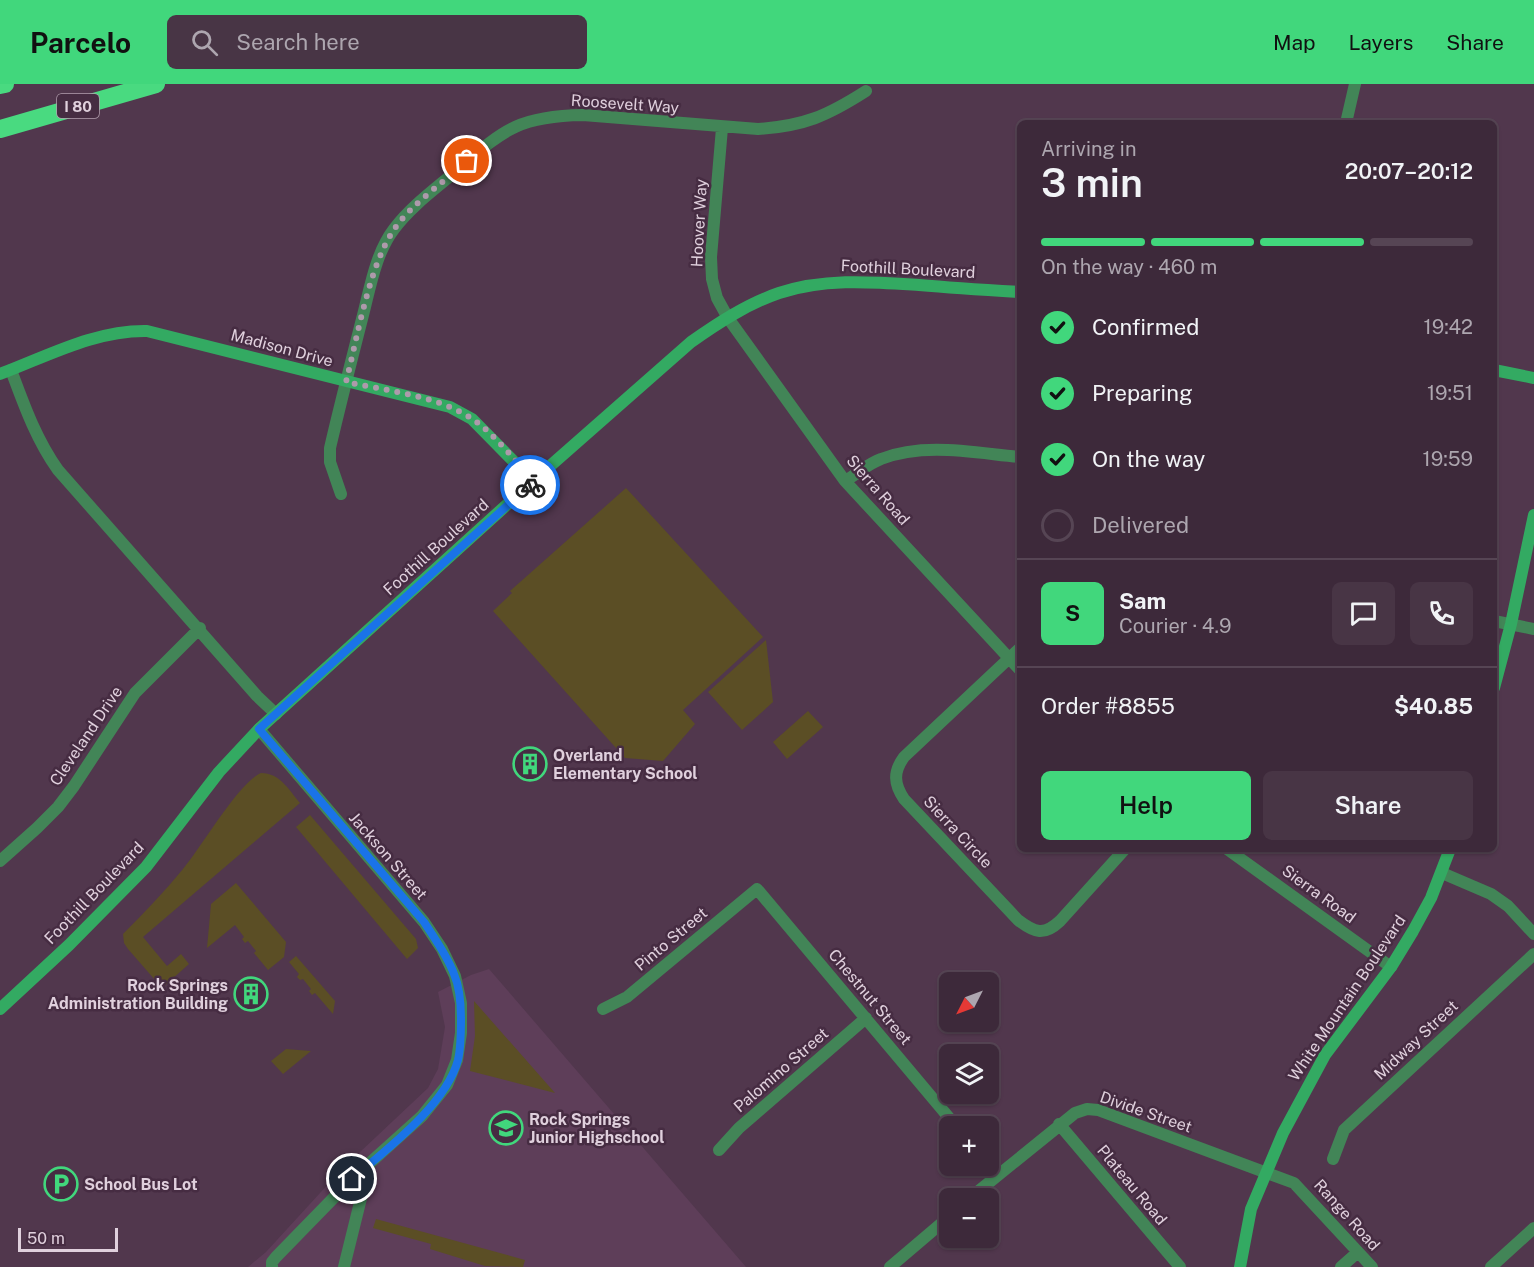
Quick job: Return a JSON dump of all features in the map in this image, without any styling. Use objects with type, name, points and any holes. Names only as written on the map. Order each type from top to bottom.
[{"type":"highway","points":[[0,86],[5,84]]},
{"type":"highway","name":"I 80","points":[[0,129],[156,84]]},
{"type":"main road","name":"Foothill Boulevard","points":[[0,1009],[69,945],[146,867],[219,772],[259,729],[691,342],[752,304],[779,293],[831,282],[859,281],[1017,292]]},
{"type":"main road","name":"Madison Drive","points":[[5,372],[107,334],[128,330],[147,331],[450,407],[472,419],[534,481]]},
{"type":"main road","points":[[1497,370],[1534,378]]},
{"type":"main road","points":[[1497,676],[1534,515]]},
{"type":"main road","name":"White Mountain Boulevard","points":[[1240,1267],[1251,1209],[1265,1172],[1302,1094],[1325,1055],[1391,967],[1431,898],[1449,852]]},
{"type":"street","points":[[1347,120],[1355,84]]},
{"type":"street","name":"Roosevelt Way","points":[[341,494],[330,462],[330,448],[372,280],[382,252],[393,231],[408,214],[498,135],[535,119],[556,116],[583,116],[722,128],[782,127],[807,122],[838,109],[866,91]]},
{"type":"street","name":"Hoover Way","points":[[722,128],[711,257],[712,279],[717,298],[728,318]]},
{"type":"street","name":"Sierra Road","points":[[728,318],[845,481],[1017,667]]},
{"type":"street","points":[[5,372],[43,449],[58,470],[200,628],[257,696],[276,714]]},
{"type":"street","points":[[845,481],[880,459],[905,452],[936,450],[1017,457]]},
{"type":"street","points":[[1497,622],[1534,629]]},
{"type":"street","name":"Cleveland Drive","points":[[0,861],[58,807],[135,693],[200,628]]},
{"type":"street","name":"Sierra Circle","points":[[1017,651],[897,765],[895,776],[897,788],[904,799],[1018,920],[1028,928],[1040,932],[1052,929],[1122,852]]},
{"type":"street","name":"Jackson Street","points":[[259,729],[424,922],[442,949],[455,976],[461,1003],[458,1060],[447,1085],[423,1116],[352,1179],[276,1257],[272,1267]]},
{"type":"street","name":"Sierra Road","points":[[1231,852],[1391,967]]},
{"type":"street","points":[[1442,873],[1491,894],[1508,906],[1534,934]]},
{"type":"street","name":"Pinto Street","points":[[603,1009],[627,997],[757,889]]},
{"type":"street","name":"Chestnut Street","points":[[757,889],[948,1116]]},
{"type":"street","name":"Midway Street","points":[[1333,1158],[1344,1130],[1534,954]]},
{"type":"street","name":"Palomino Street","points":[[719,1150],[739,1128],[866,1018]]},
{"type":"street","name":"Divide Street","points":[[999,1174],[1059,1124],[1075,1113],[1087,1109],[1098,1110],[1265,1172]]},
{"type":"street","name":"Plateau Road","points":[[1059,1124],[1180,1267]]},
{"type":"street","points":[[344,1267],[369,1164]]},
{"type":"street","name":"Range Road","points":[[1265,1172],[1294,1183],[1302,1190],[1372,1267]]},
{"type":"street","name":"Divide Street","points":[[982,1188],[997,1176]]},
{"type":"street","points":[[890,1267],[939,1225]]},
{"type":"street","points":[[1491,1267],[1534,1228]]},
{"type":"street","points":[[1341,1267],[1358,1252]]},
{"type":"shaded area","points":[[626,488],[763,637],[683,710],[695,724],[663,761],[625,758],[493,611],[512,593],[510,591]]},
{"type":"shaded area","points":[[766,640],[773,702],[742,730],[708,692]]},
{"type":"shaded area","points":[[808,711],[823,727],[787,759],[773,742]]},
{"type":"shaded area","points":[[261,773],[279,779],[300,803],[143,937],[167,966],[181,954],[189,964],[162,988],[128,949],[124,943],[123,934],[183,869],[242,789]]},
{"type":"shaded area","points":[[310,815],[416,939],[418,948],[407,959],[296,827]]},
{"type":"shaded area","points":[[236,883],[286,942],[284,957],[268,970],[254,953],[256,951],[248,941],[245,943],[242,939],[244,937],[235,925],[207,948],[211,904]]},
{"type":"shaded area","points":[[296,956],[335,1001],[333,1014],[315,993],[312,995],[309,991],[311,989],[303,979],[300,980],[297,977],[299,974],[289,962]]},
{"type":"shaded area","name":"Rock Springs Junior Highschool","points":[[489,969],[746,1267],[248,1267],[266,1252],[342,1169],[428,1088],[438,1069],[445,1027],[438,992],[471,975]]},
{"type":"shaded area","points":[[474,1001],[555,1093],[470,1071],[475,1036]]},
{"type":"shaded area","points":[[286,1049],[311,1051],[283,1074],[271,1061]]},
{"type":"shaded area","points":[[376,1219],[525,1260],[523,1267],[485,1266],[430,1249],[431,1244],[373,1228]]},
{"type":"way so far","points":[[467,161],[408,214],[393,231],[382,252],[372,280],[346,382],[427,400],[450,407],[472,419],[534,481],[530,485]]},
{"type":"place","name":"Overland Elementary School","points":[[530,764]]},
{"type":"place","name":"Rock Springs Administration Building","points":[[251,994]]},
{"type":"place","name":"Rock Springs Junior Highschool","points":[[506,1128]]},
{"type":"place","name":"School Bus Lot","points":[[61,1184]]},
{"type":"route","points":[[352,1179],[423,1116],[447,1085],[458,1060],[461,1003],[455,976],[442,949],[424,922],[259,729],[530,485]]}]
